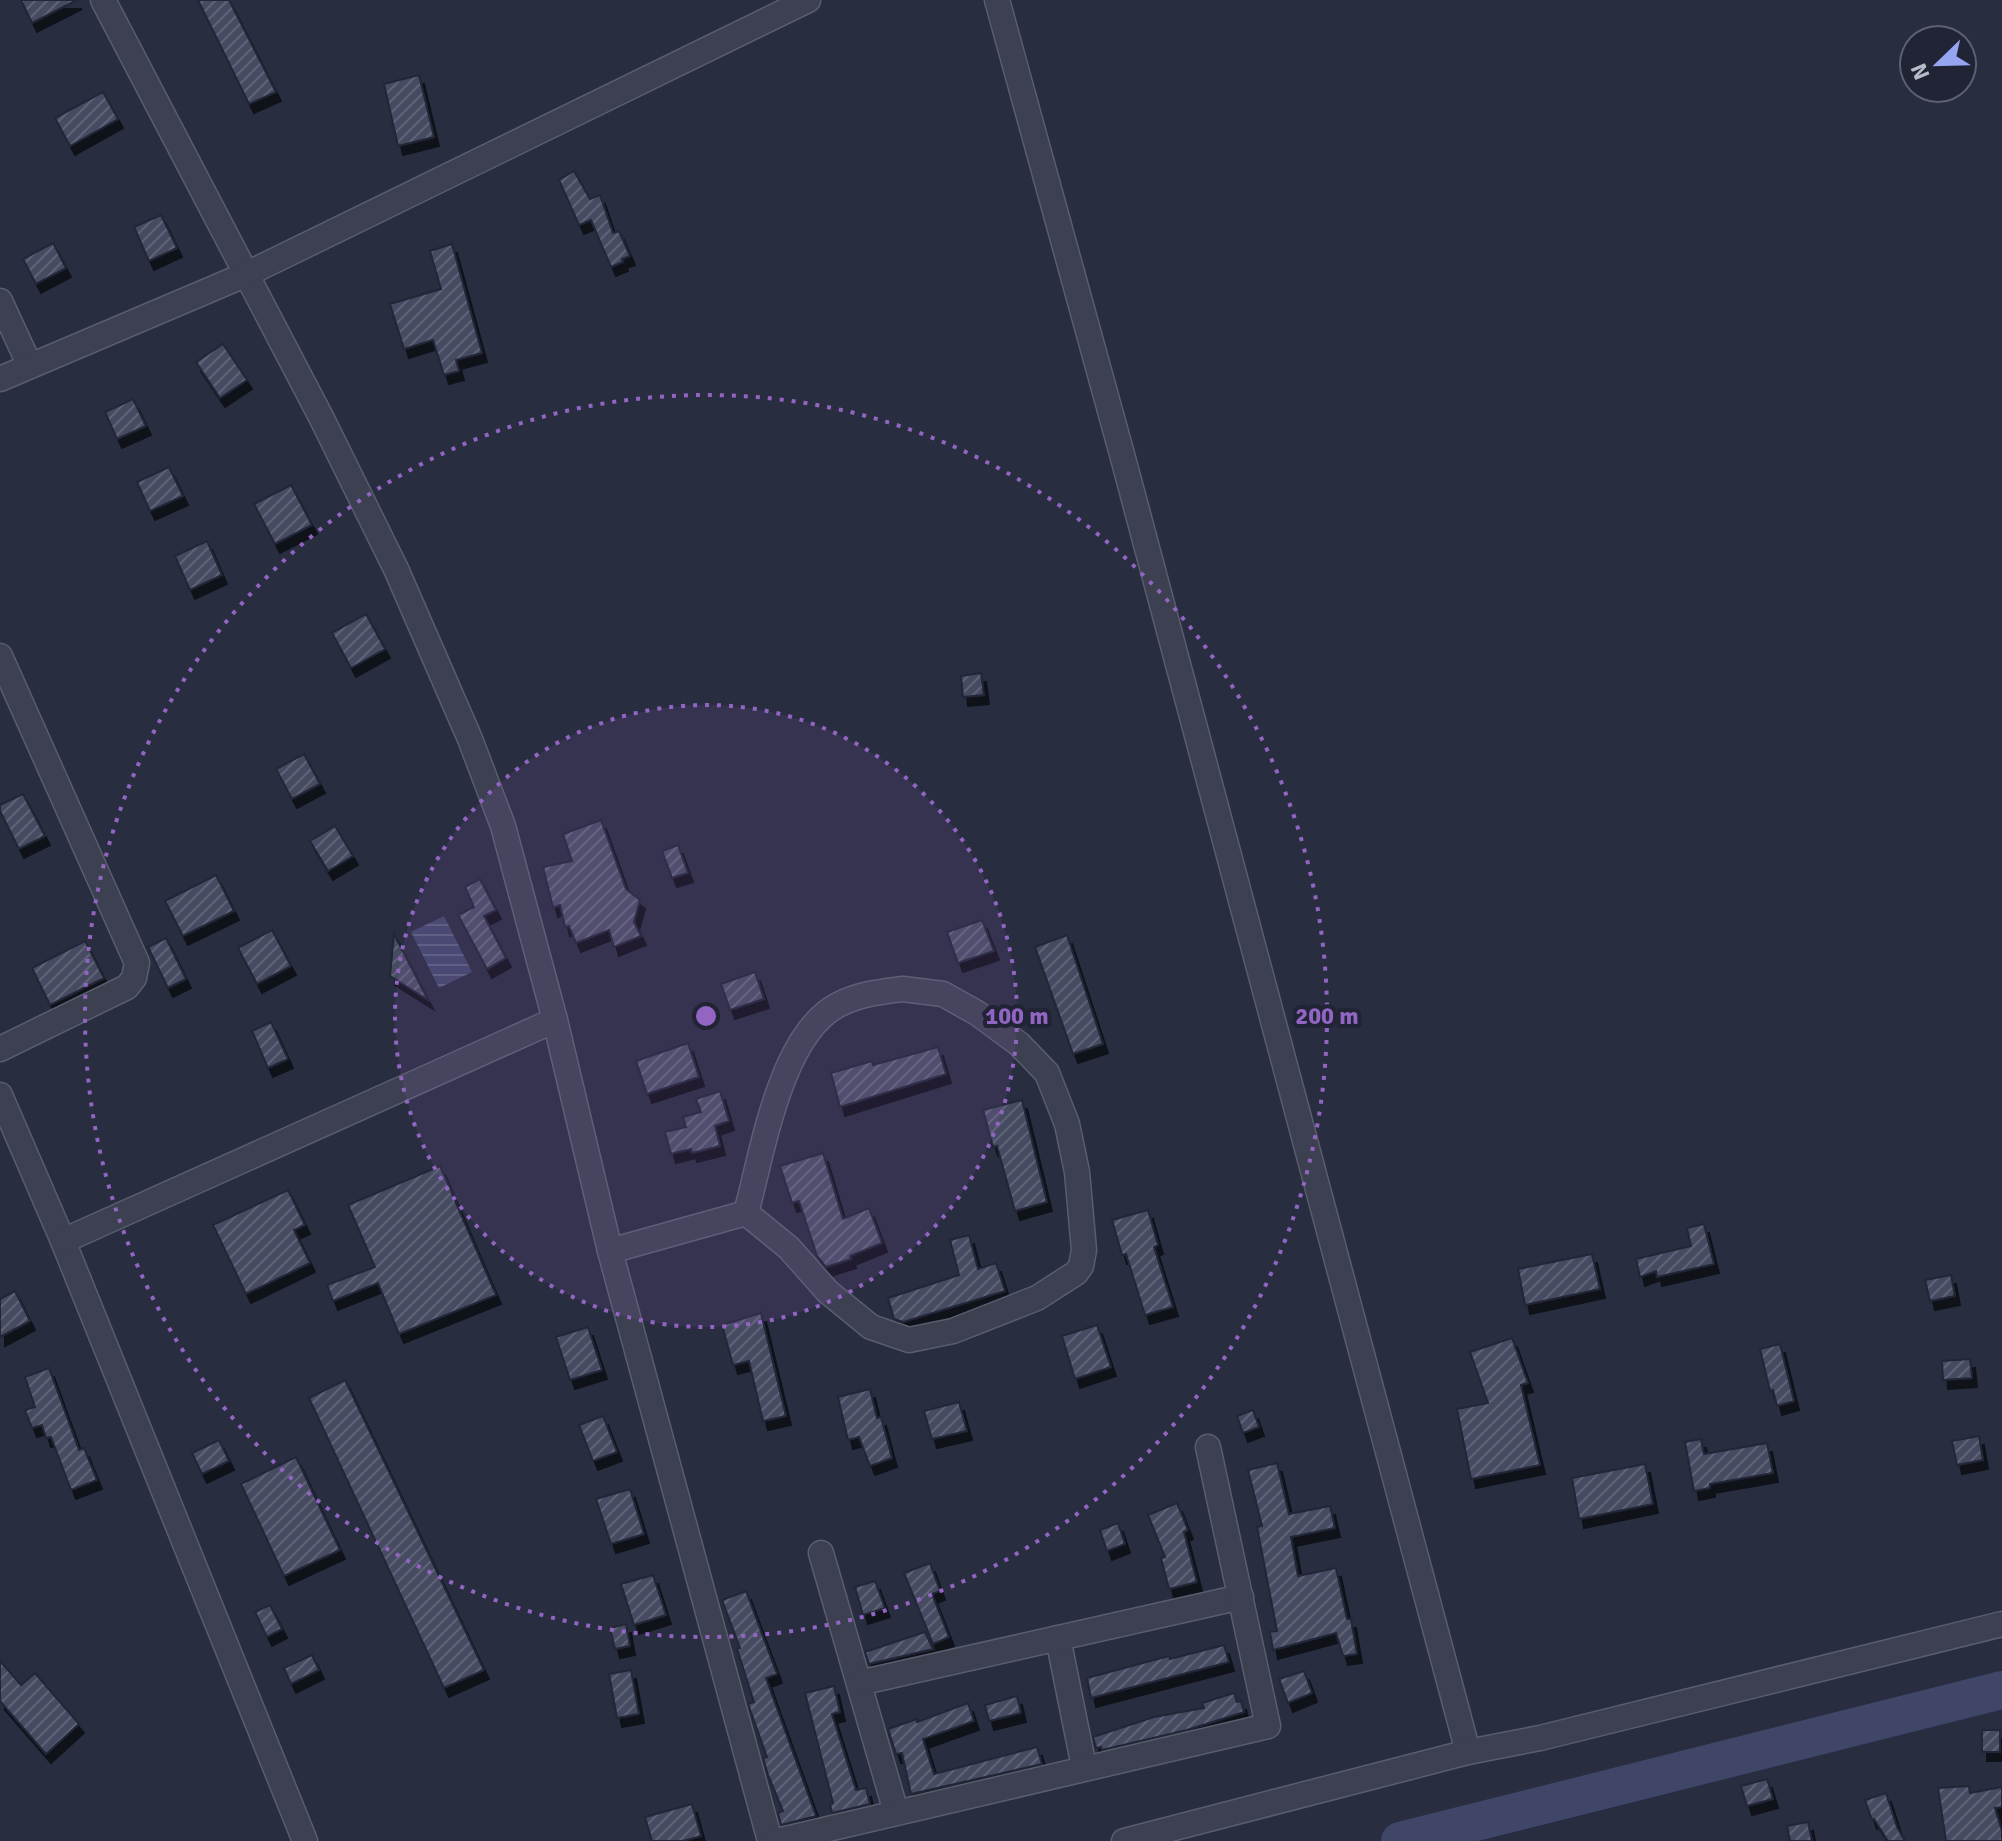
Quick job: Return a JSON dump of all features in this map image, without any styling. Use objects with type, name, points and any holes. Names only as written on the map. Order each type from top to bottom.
[{"type":"street","points":[[103,0],[247,274],[396,569],[470,739],[503,826],[555,1020],[610,1251],[770,1841]]},
{"type":"street","points":[[0,379],[247,274],[808,0]]},
{"type":"street","points":[[997,0],[1128,474],[1468,1752]]},
{"type":"street","points":[[0,301],[30,366]]},
{"type":"street","points":[[0,656],[137,963],[134,978],[127,987],[0,1049]]},
{"type":"street","points":[[903,989],[943,994],[977,1013],[1019,1044],[1047,1073],[1067,1124],[1077,1172],[1084,1258],[1076,1273],[1037,1298],[953,1331],[909,1340],[871,1327],[828,1292],[789,1248],[746,1213],[755,1168],[782,1085],[794,1053],[813,1026],[836,1006],[868,993],[903,989]]},
{"type":"street","points":[[63,1241],[555,1020]]},
{"type":"street","points":[[0,1095],[63,1241],[305,1841]]},
{"type":"street","points":[[610,1251],[746,1213]]},
{"type":"street","points":[[777,1841],[1268,1726],[1208,1447]]},
{"type":"street","points":[[821,1553],[896,1812]]},
{"type":"street","points":[[859,1683],[1241,1597]]},
{"type":"street","points":[[1124,1841],[1468,1752],[1540,1738],[2002,1624]]},
{"type":"street","points":[[1058,1638],[1084,1767]]},
{"type":"water","points":[[444,916],[472,972],[439,988],[411,932]]},
{"type":"building","points":[[21,0],[77,0],[32,23]]},
{"type":"building","points":[[198,0],[229,0],[276,92],[249,104]]},
{"type":"building","points":[[419,75],[434,137],[398,146],[384,84]]},
{"type":"building","points":[[103,92],[118,119],[70,146],[55,118]]},
{"type":"building","points":[[574,171],[590,199],[600,195],[613,233],[619,231],[630,256],[622,259],[623,262],[611,267],[591,220],[579,225],[559,180]]},
{"type":"building","points":[[161,215],[177,248],[149,261],[134,227]]},
{"type":"building","points":[[53,243],[66,268],[36,284],[23,259]]},
{"type":"building","points":[[452,244],[482,353],[456,360],[459,371],[444,375],[433,340],[404,349],[390,304],[441,289],[430,251]]},
{"type":"building","points":[[223,344],[247,380],[220,398],[196,362]]},
{"type":"building","points":[[133,399],[146,426],[117,439],[105,412]]},
{"type":"building","points":[[169,467],[183,496],[150,511],[137,482]]},
{"type":"building","points":[[291,485],[312,525],[275,544],[254,504]]},
{"type":"building","points":[[207,541],[222,575],[190,590],[175,556]]},
{"type":"building","points":[[366,614],[385,649],[351,668],[332,633]]},
{"type":"building","points":[[981,673],[984,695],[963,697],[961,676]]},
{"type":"building","points":[[304,754],[320,784],[292,799],[276,769]]},
{"type":"building","points":[[23,794],[45,836],[19,849],[0,805]]},
{"type":"building","points":[[601,820],[626,889],[640,900],[634,922],[641,936],[614,947],[609,930],[576,943],[569,926],[565,927],[560,905],[553,908],[543,867],[572,861],[563,834]]},
{"type":"building","points":[[335,826],[353,856],[328,871],[310,841]]},
{"type":"building","points":[[678,845],[688,873],[672,878],[662,851]]},
{"type":"building","points":[[216,875],[234,911],[183,936],[165,901]]},
{"type":"building","points":[[480,879],[496,910],[484,916],[506,958],[487,969],[458,915],[474,907],[465,887]]},
{"type":"building","points":[[982,920],[994,951],[958,963],[947,932]]},
{"type":"building","points":[[272,930],[291,966],[257,984],[238,948]]},
{"type":"building","points":[[394,934],[428,1000],[390,976]]},
{"type":"building","points":[[1067,935],[1103,1044],[1073,1054],[1035,947]]},
{"type":"building","points":[[166,938],[186,979],[168,988],[148,947]]},
{"type":"building","points":[[85,941],[104,978],[50,1005],[32,968]]},
{"type":"building","points":[[755,972],[764,999],[730,1010],[721,984]]},
{"type":"building","points":[[271,1022],[288,1059],[268,1068],[252,1031]]},
{"type":"building","points":[[688,1043],[699,1077],[647,1094],[636,1061]]},
{"type":"building","points":[[938,1047],[946,1074],[840,1107],[831,1073]]},
{"type":"building","points":[[720,1091],[729,1121],[715,1126],[720,1146],[671,1154],[665,1132],[686,1127],[683,1117],[701,1112],[696,1099]]},
{"type":"building","points":[[1022,1100],[1047,1202],[1015,1211],[997,1146],[993,1147],[983,1110]]},
{"type":"building","points":[[823,1153],[843,1219],[869,1208],[882,1243],[850,1256],[851,1259],[826,1267],[817,1256],[799,1201],[792,1203],[780,1166]]},
{"type":"building","points":[[440,1166],[496,1295],[399,1334],[378,1283],[333,1301],[327,1285],[375,1267],[348,1205]]},
{"type":"building","points":[[288,1190],[305,1225],[294,1230],[310,1263],[246,1294],[213,1225]]},
{"type":"building","points":[[1148,1210],[1158,1245],[1154,1247],[1173,1307],[1145,1315],[1112,1220]]},
{"type":"building","points":[[1704,1224],[1714,1264],[1657,1277],[1656,1271],[1640,1277],[1636,1259],[1691,1246],[1687,1228]]},
{"type":"building","points":[[969,1235],[978,1269],[996,1263],[1005,1291],[903,1322],[894,1319],[888,1298],[959,1275],[950,1240]]},
{"type":"building","points":[[1592,1254],[1600,1289],[1525,1305],[1518,1269]]},
{"type":"building","points":[[1951,1275],[1955,1296],[1930,1301],[1925,1280]]},
{"type":"building","points":[[15,1291],[30,1321],[0,1337],[0,1299]]},
{"type":"building","points":[[761,1313],[786,1416],[763,1421],[749,1361],[733,1365],[722,1325]]},
{"type":"building","points":[[1097,1325],[1111,1367],[1075,1379],[1062,1336]]},
{"type":"building","points":[[588,1327],[602,1370],[570,1380],[556,1337]]},
{"type":"building","points":[[1512,1338],[1528,1383],[1521,1385],[1540,1465],[1471,1479],[1457,1409],[1488,1403],[1470,1352]]},
{"type":"building","points":[[1780,1344],[1794,1401],[1777,1406],[1773,1390],[1770,1391],[1760,1349]]},
{"type":"building","points":[[1970,1359],[1972,1378],[1943,1380],[1942,1361]]},
{"type":"building","points":[[49,1368],[79,1450],[84,1448],[97,1480],[71,1490],[51,1437],[46,1438],[42,1425],[32,1428],[25,1410],[35,1407],[25,1377]]},
{"type":"building","points":[[345,1380],[484,1670],[444,1688],[309,1398]]},
{"type":"building","points":[[870,1389],[892,1458],[870,1466],[859,1437],[848,1440],[838,1397]]},
{"type":"building","points":[[959,1402],[967,1431],[932,1439],[924,1411]]},
{"type":"building","points":[[1253,1410],[1259,1427],[1243,1433],[1237,1416]]},
{"type":"building","points":[[603,1416],[617,1452],[593,1461],[579,1425]]},
{"type":"building","points":[[1979,1436],[1983,1460],[1957,1465],[1952,1441]]},
{"type":"building","points":[[1701,1439],[1704,1454],[1767,1443],[1773,1473],[1710,1484],[1710,1488],[1694,1491],[1685,1442]]},
{"type":"building","points":[[219,1440],[229,1461],[202,1474],[192,1453]]},
{"type":"building","points":[[296,1457],[340,1550],[284,1576],[241,1484]]},
{"type":"building","points":[[1277,1463],[1289,1514],[1330,1506],[1335,1528],[1291,1537],[1298,1576],[1336,1568],[1347,1619],[1351,1619],[1357,1654],[1343,1656],[1336,1633],[1273,1650],[1270,1632],[1277,1631],[1257,1527],[1262,1526],[1248,1470]]},
{"type":"building","points":[[1645,1464],[1653,1504],[1579,1519],[1572,1478]]},
{"type":"building","points":[[630,1489],[644,1534],[611,1544],[596,1499]]},
{"type":"building","points":[[1177,1503],[1188,1530],[1184,1532],[1197,1582],[1169,1589],[1161,1558],[1165,1557],[1148,1515]]},
{"type":"building","points":[[1118,1523],[1125,1544],[1107,1551],[1100,1530]]},
{"type":"building","points":[[930,1563],[940,1591],[932,1594],[949,1637],[933,1644],[904,1573]]},
{"type":"building","points":[[653,1575],[666,1615],[634,1625],[621,1584]]},
{"type":"building","points":[[875,1581],[885,1608],[863,1615],[855,1587]]},
{"type":"building","points":[[746,1591],[777,1674],[766,1678],[816,1816],[781,1825],[778,1813],[783,1811],[763,1758],[767,1757],[748,1704],[754,1702],[737,1649],[740,1648],[722,1600]]},
{"type":"building","points":[[270,1605],[282,1629],[267,1637],[255,1612]]},
{"type":"building","points":[[626,1624],[630,1646],[615,1649],[610,1628]]},
{"type":"building","points":[[925,1632],[933,1649],[869,1664],[865,1652]]},
{"type":"building","points":[[1224,1645],[1229,1662],[1091,1698],[1087,1678]]},
{"type":"building","points":[[312,1655],[319,1670],[291,1684],[284,1668]]},
{"type":"building","points":[[0,1661],[21,1685],[35,1673],[79,1724],[46,1754],[0,1701]]},
{"type":"building","points":[[631,1670],[639,1714],[617,1718],[609,1674]]},
{"type":"building","points":[[1304,1671],[1312,1693],[1288,1703],[1279,1679]]},
{"type":"building","points":[[834,1686],[840,1712],[832,1714],[856,1790],[866,1788],[870,1804],[832,1813],[830,1804],[833,1803],[805,1693]]},
{"type":"building","points":[[1234,1693],[1237,1702],[1241,1701],[1244,1712],[1187,1730],[1102,1750],[1101,1747],[1096,1748],[1093,1737],[1154,1717],[1204,1708],[1202,1703]]},
{"type":"building","points":[[1017,1696],[1021,1713],[989,1721],[985,1705]]},
{"type":"building","points":[[968,1703],[974,1721],[923,1739],[934,1774],[1037,1747],[1042,1764],[911,1794],[902,1753],[896,1754],[888,1729]]},
{"type":"building","points":[[1982,1730],[2000,1730],[2000,1752],[1982,1752]]},
{"type":"building","points":[[1767,1779],[1773,1799],[1747,1806],[1741,1786]]},
{"type":"building","points":[[1969,1786],[1970,1793],[2002,1787],[2002,1807],[1995,1808],[2002,1841],[1946,1841],[1938,1788]]},
{"type":"building","points":[[1886,1793],[1905,1841],[1888,1841],[1872,1820],[1865,1800]]},
{"type":"building","points":[[692,1804],[701,1836],[683,1841],[652,1841],[645,1817]]},
{"type":"building","points":[[1808,1822],[1812,1841],[1790,1841],[1787,1826]]},
{"type":"waterway","points":[[1400,1841],[2002,1690]]}]
